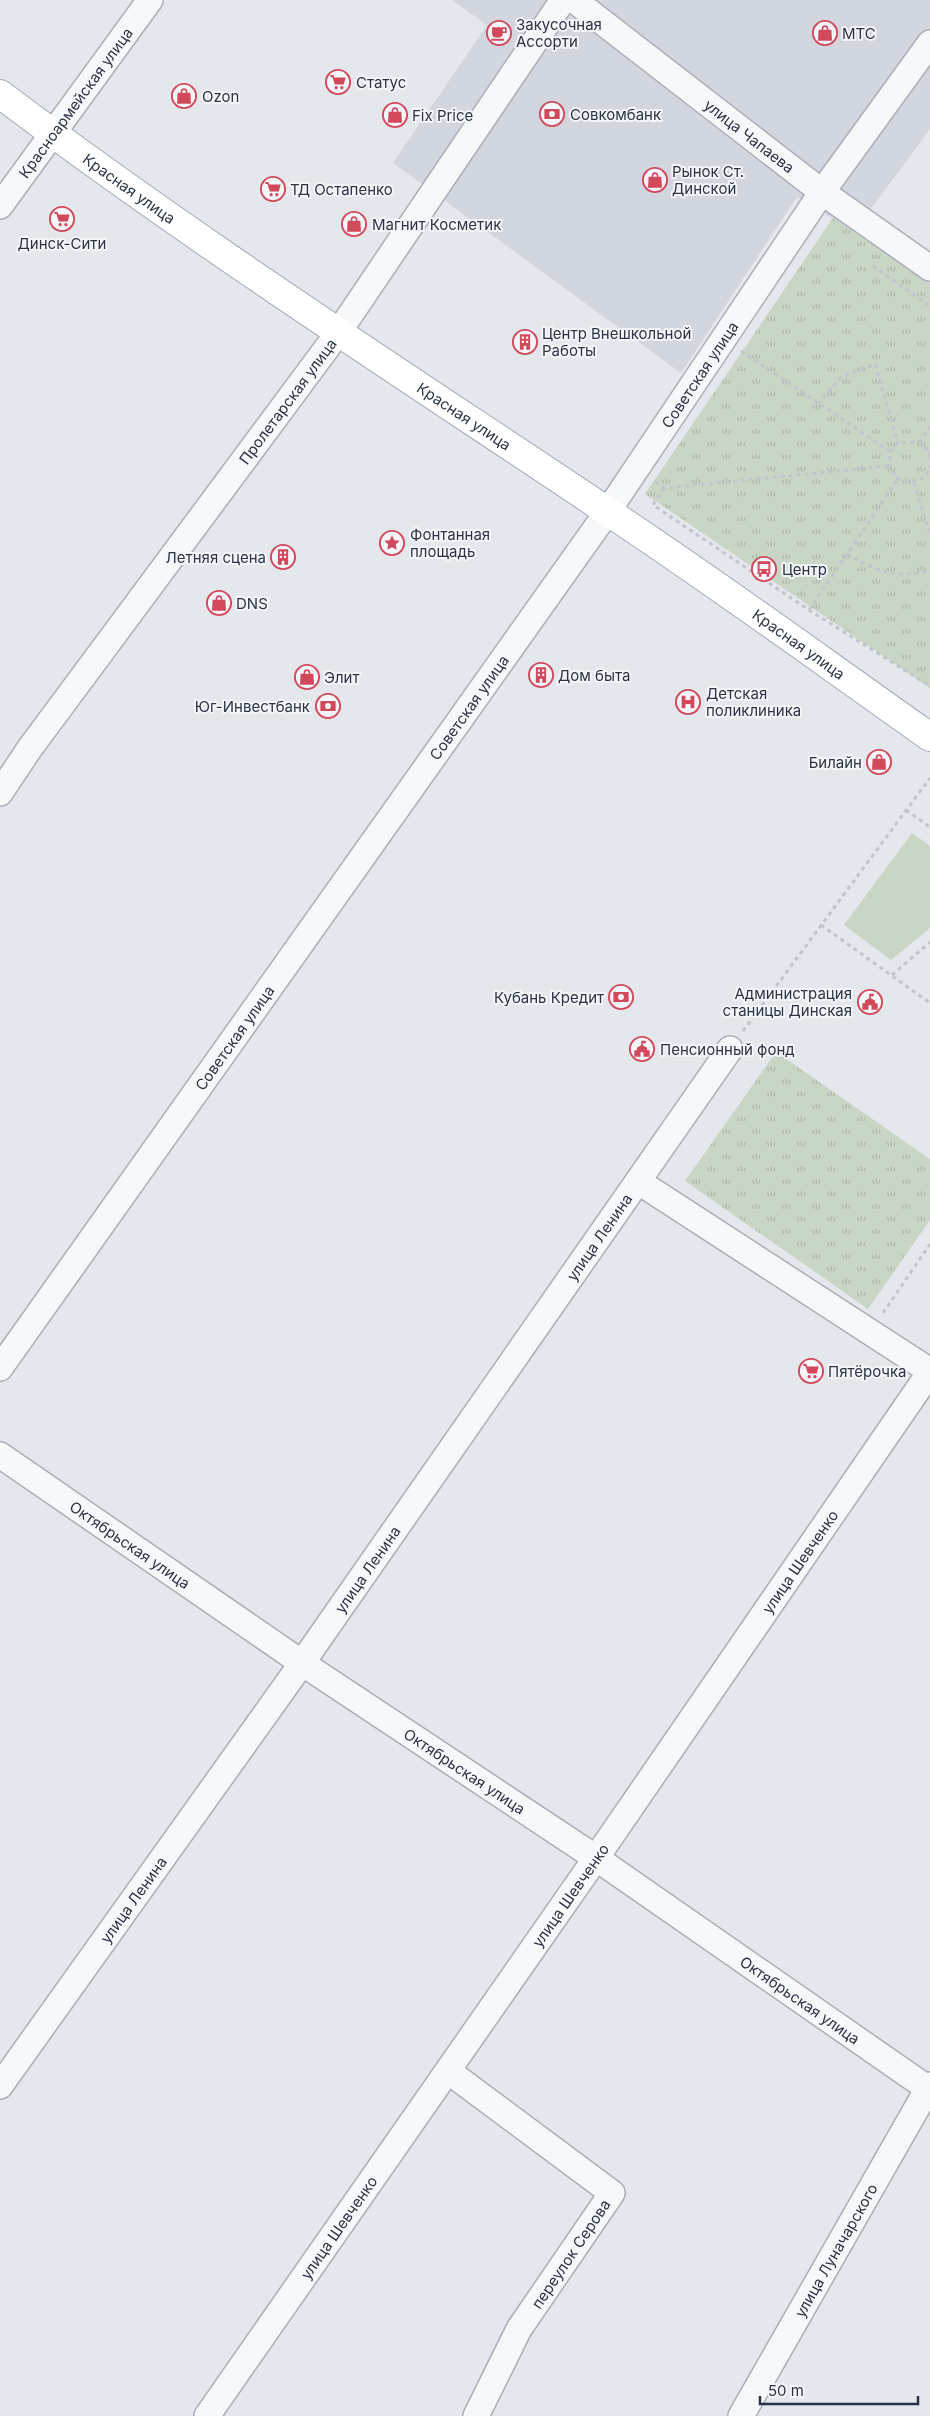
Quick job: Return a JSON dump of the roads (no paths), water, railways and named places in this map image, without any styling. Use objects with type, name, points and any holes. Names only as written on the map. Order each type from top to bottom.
[{"type":"main road","name":"Красная улица","points":[[0,94],[53,134],[338,333],[608,511],[930,737]]},
{"type":"street","name":"Красноармейская улица","points":[[0,206],[150,0]]},
{"type":"street","name":"Пролетарская улица","points":[[0,793],[30,748],[338,333],[563,0]]},
{"type":"street","name":"улица Чапаева","points":[[574,0],[822,192],[930,268]]},
{"type":"street","name":"Советская улица","points":[[0,1368],[608,511],[822,192],[930,43]]},
{"type":"street","name":"улица Ленина","points":[[0,2086],[302,1663],[730,1049]]},
{"type":"street","points":[[638,1182],[870,1333],[928,1379]]},
{"type":"street","name":"улица Шевченко","points":[[207,2416],[928,1379]]},
{"type":"street","name":"Октябрьская улица","points":[[0,1455],[302,1663],[596,1858],[929,2088]]},
{"type":"street","name":"переулок Серова","points":[[448,2071],[612,2193],[519,2329],[476,2416]]},
{"type":"street","name":"улица Луначарского","points":[[741,2416],[929,2088]]},
{"type":"place","name":"Закусочная Ассорти","points":[[499,33]]},
{"type":"place","name":"МТС","points":[[825,33]]},
{"type":"place","name":"Статус","points":[[338,82]]},
{"type":"place","name":"Ozon","points":[[184,96]]},
{"type":"place","name":"Совкомбанк","points":[[552,114]]},
{"type":"place","name":"Fix Price","points":[[395,115]]},
{"type":"place","name":"Рынок Ст. Динской","points":[[655,180]]},
{"type":"place","name":"ТД Остапенко","points":[[273,189]]},
{"type":"place","name":"Динск-Сити","points":[[62,219]]},
{"type":"place","name":"Магнит Косметик","points":[[354,224]]},
{"type":"place","name":"Центр Внешкольной Работы","points":[[525,342]]},
{"type":"place","name":"Фонтанная площадь","points":[[392,543]]},
{"type":"place","name":"Летняя сцена","points":[[283,557]]},
{"type":"place","name":"Центр","points":[[764,569]]},
{"type":"place","name":"DNS","points":[[219,603]]},
{"type":"place","name":"Дом быта","points":[[541,675]]},
{"type":"place","name":"Элит","points":[[307,677]]},
{"type":"place","name":"Детская поликлиника","points":[[688,702]]},
{"type":"place","name":"Юг-Инвестбанк","points":[[328,706]]},
{"type":"place","name":"Билайн","points":[[879,762]]},
{"type":"place","name":"Кубань Кредит","points":[[621,997]]},
{"type":"place","name":"Администрация станицы Динская","points":[[870,1002]]},
{"type":"place","name":"Пенсионный фонд","points":[[642,1049]]},
{"type":"place","name":"Пятёрочка","points":[[811,1371]]}]
